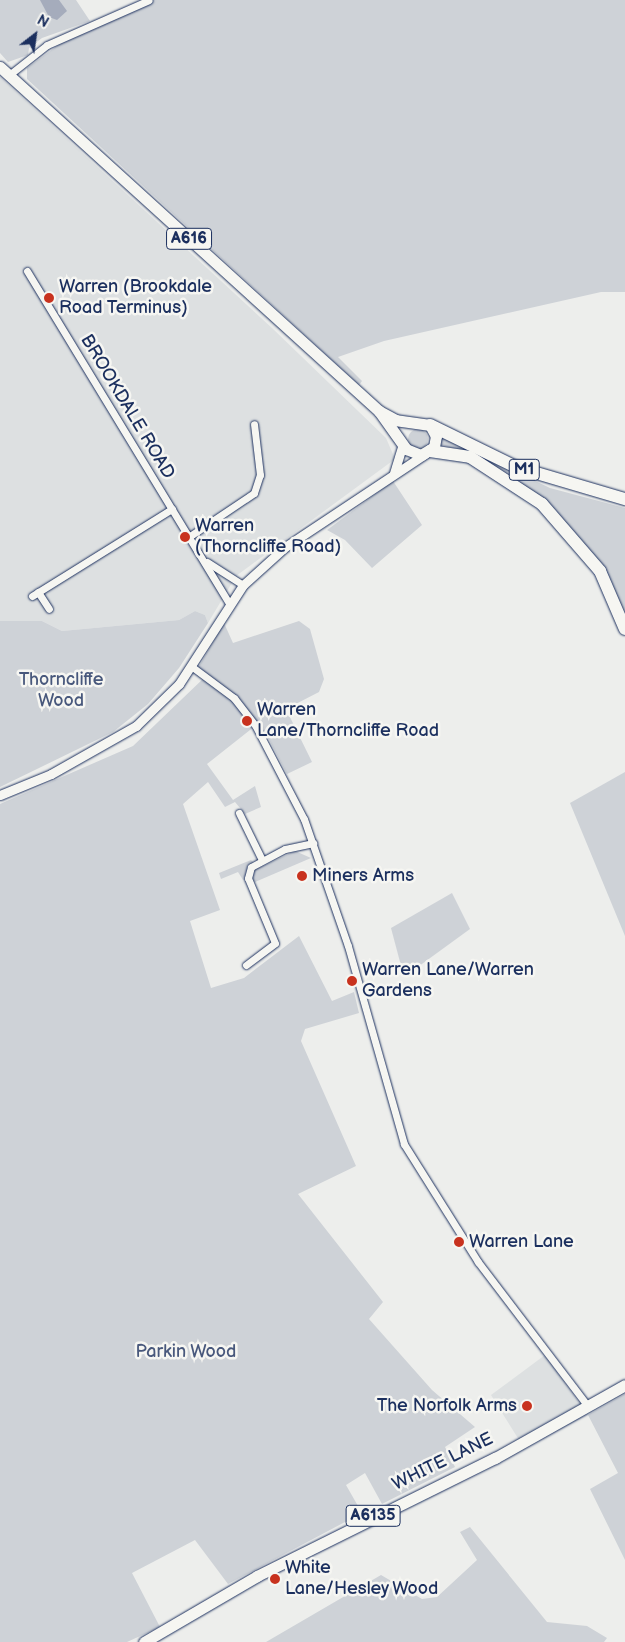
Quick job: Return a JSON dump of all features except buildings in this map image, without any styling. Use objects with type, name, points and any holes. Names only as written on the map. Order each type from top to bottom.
[{"type":"highway","name":"M1","points":[[430,425],[516,467],[625,499]]},
{"type":"highway","name":"M1","points":[[427,453],[470,457],[542,504],[600,571],[625,629]]},
{"type":"main road","name":"A616","points":[[0,67],[379,411],[411,453],[427,453]]},
{"type":"main road","name":"A616","points":[[379,411],[412,422],[430,425]]},
{"type":"main road","points":[[403,444],[404,431],[412,422]]},
{"type":"main road","points":[[427,453],[436,436],[430,425]]},
{"type":"main road","name":"WHITE LANE","points":[[144,1642],[257,1576],[495,1458],[625,1384]]},
{"type":"street","points":[[9,75],[47,45],[149,0]]},
{"type":"street","name":"BROOKDALE ROAD","points":[[26,271],[190,536],[228,602]]},
{"type":"street","points":[[190,536],[254,493],[260,475],[254,424]]},
{"type":"street","points":[[394,473],[403,444]]},
{"type":"street","points":[[0,795],[51,774],[136,726],[161,705],[191,666],[228,602],[243,585],[284,547],[427,453]]},
{"type":"street","points":[[49,609],[35,594],[172,509]]},
{"type":"street","name":"BROOKDALE ROAD","points":[[203,558],[243,585]]},
{"type":"street","points":[[191,666],[234,698],[255,725],[307,827],[348,946],[404,1144],[478,1262],[587,1405]]},
{"type":"street","points":[[239,813],[261,858]]},
{"type":"street","points":[[246,965],[275,943],[248,878],[251,867],[261,858],[313,843]]},
{"type":"shaded area","points":[[0,77],[272,328],[386,438],[395,459],[236,576],[208,623],[205,615],[195,611],[179,620],[62,631],[42,621],[0,621]]},
{"type":"shaded area","points":[[545,1355],[588,1415],[524,1448],[491,1395]]},
{"type":"green space","points":[[0,0],[76,0],[90,21],[42,38],[29,48],[28,55],[8,62],[0,53]]},
{"type":"green space","points":[[154,0],[625,0],[625,292],[601,292],[384,341],[338,357],[362,381],[359,385],[27,79],[27,68],[72,35]]},
{"type":"green space","points":[[418,429],[425,432],[428,439],[425,446],[418,449],[411,446],[408,439],[411,432]]},
{"type":"green space","points":[[441,436],[550,488],[625,508],[625,614],[611,581],[556,510],[500,469],[466,451],[441,445]]},
{"type":"green space","points":[[393,481],[422,525],[372,568],[345,540],[327,530]]},
{"type":"green space","name":"Thorncliffe Wood","points":[[195,611],[205,615],[208,623],[179,668],[148,704],[113,732],[0,787],[0,621],[42,621],[62,631],[179,620]]},
{"type":"green space","name":"Parkin Wood","points":[[299,621],[310,629],[324,679],[319,692],[286,709],[312,762],[287,774],[260,722],[207,764],[233,800],[255,786],[261,807],[245,814],[235,802],[225,807],[208,782],[183,804],[220,910],[190,921],[211,988],[244,978],[299,936],[332,1001],[354,992],[359,1013],[305,1029],[301,1041],[356,1166],[298,1194],[383,1302],[369,1319],[432,1390],[475,1427],[445,1447],[455,1467],[382,1504],[365,1473],[346,1485],[362,1513],[228,1584],[195,1540],[132,1573],[160,1627],[127,1642],[0,1642],[0,804],[133,746],[206,676],[197,670],[224,623],[233,643]]},
{"type":"green space","points":[[625,772],[625,936],[570,803]]},
{"type":"green space","points":[[295,851],[311,858],[255,882],[243,880],[238,872],[221,879],[219,873],[251,860],[259,868]]},
{"type":"green space","points":[[452,893],[470,929],[404,977],[391,928]]},
{"type":"green space","points":[[625,1394],[625,1560],[590,1489],[618,1473],[588,1415]]},
{"type":"green space","points":[[470,1527],[547,1622],[587,1626],[607,1638],[604,1642],[266,1642],[381,1575],[422,1599],[437,1597],[477,1560],[460,1532]]},
{"type":"water","points":[[40,0],[59,0],[67,11],[57,20],[49,17]]},
{"type":"place","name":"Warren (Brookdale Road Terminus)","points":[[49,298]]},
{"type":"place","name":"Warren (Thorncliffe Road)","points":[[185,537]]},
{"type":"place","name":"Warren Lane/Thorncliffe Road","points":[[247,721]]},
{"type":"place","name":"Miners Arms","points":[[302,876]]},
{"type":"place","name":"Warren Lane/Warren Gardens","points":[[352,981]]},
{"type":"place","name":"Warren Lane","points":[[459,1242]]},
{"type":"place","name":"The Norfolk Arms","points":[[527,1406]]},
{"type":"place","name":"White Lane/Hesley Wood","points":[[275,1579]]}]
